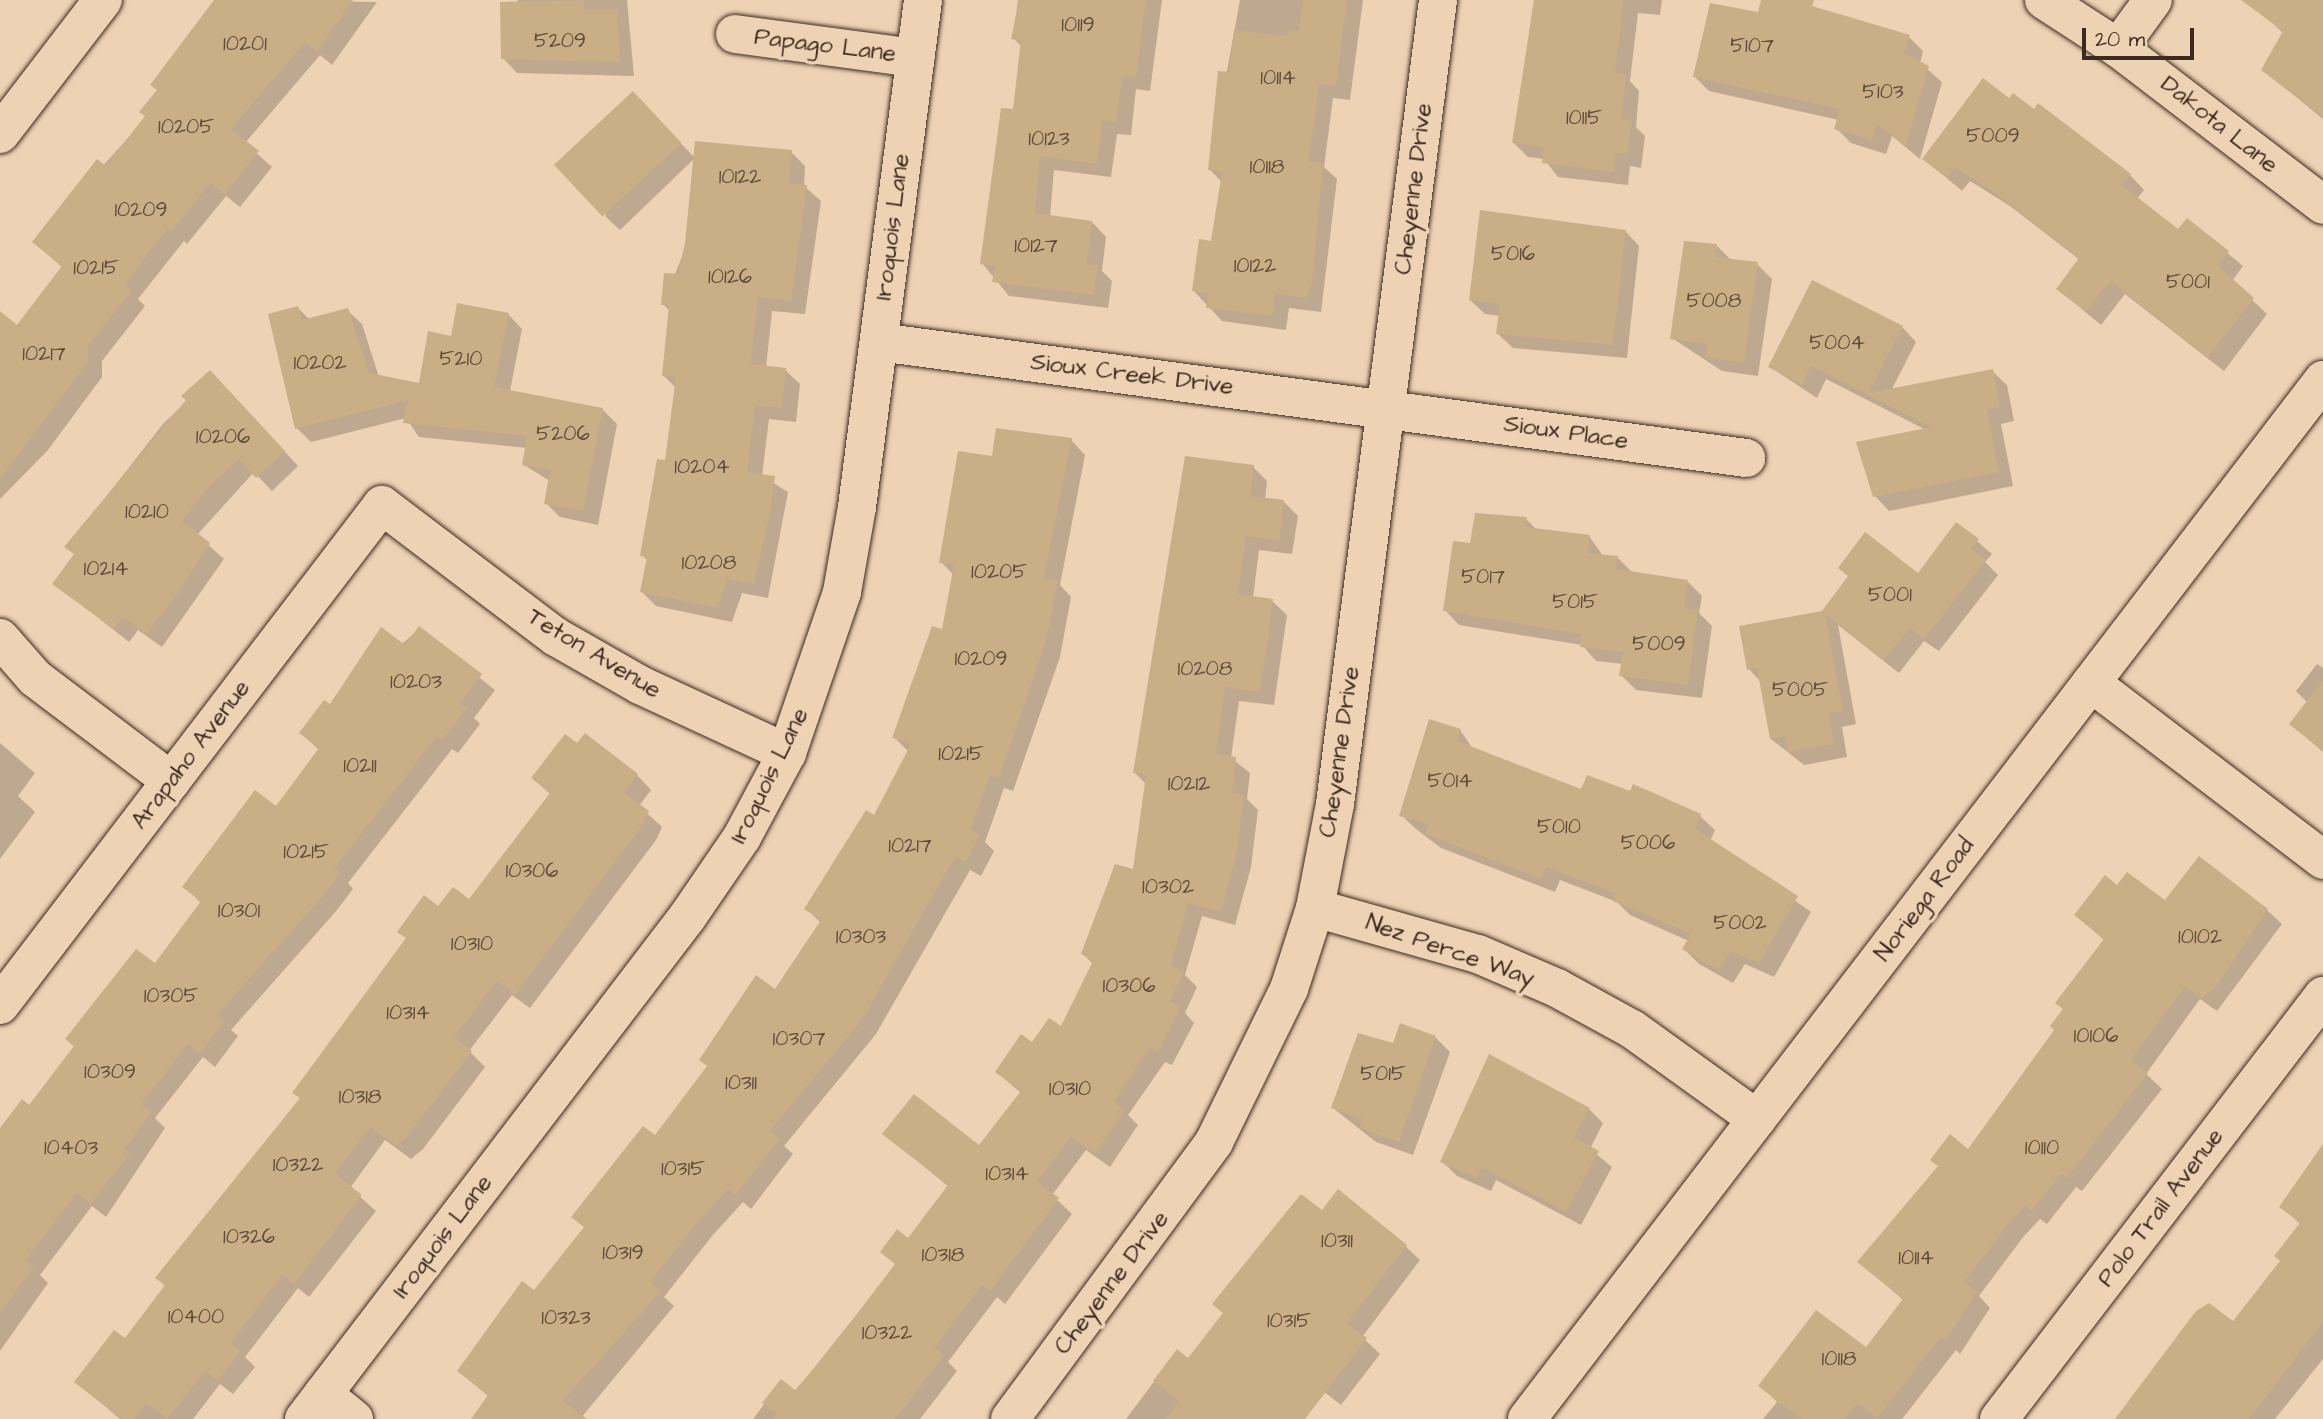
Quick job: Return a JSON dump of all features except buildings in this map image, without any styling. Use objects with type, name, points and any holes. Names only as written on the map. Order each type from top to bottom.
[{"type":"street","points":[[0,134],[103,0]]},
{"type":"street","name":"Iroquois Lane","points":[[314,1407],[688,916],[742,837],[787,753],[842,592],[923,0]]},
{"type":"street","name":"Cheyenne Drive","points":[[1010,1419],[1214,1142],[1255,1067],[1315,908],[1335,804],[1438,0]]},
{"type":"street","name":"Dakota Lane","points":[[2044,0],[2118,48],[2323,205]]},
{"type":"street","points":[[2118,48],[2153,0]]},
{"type":"street","name":"Papago Lane","points":[[736,34],[915,58]]},
{"type":"street","name":"Sioux Creek Drive","points":[[878,342],[1386,408]]},
{"type":"street","name":"Noriega Road","points":[[1527,1419],[2323,380]]},
{"type":"street","name":"Sioux Place","points":[[1386,408],[1746,458]]},
{"type":"street","name":"Teton Avenue","points":[[382,505],[556,637],[639,685],[787,753]]},
{"type":"street","name":"Arapaho Avenue","points":[[0,1004],[382,505]]},
{"type":"street","points":[[0,638],[35,678],[171,781]]},
{"type":"street","points":[[2091,682],[2323,860]]},
{"type":"street","name":"Nez Perce Way","points":[[1315,908],[1478,954],[1557,988],[1632,1029],[1757,1119]]},
{"type":"street","name":"Polo Trail Avenue","points":[[1999,1419],[2323,996]]},
{"type":"street","points":[[314,1407],[354,1419]]}]
